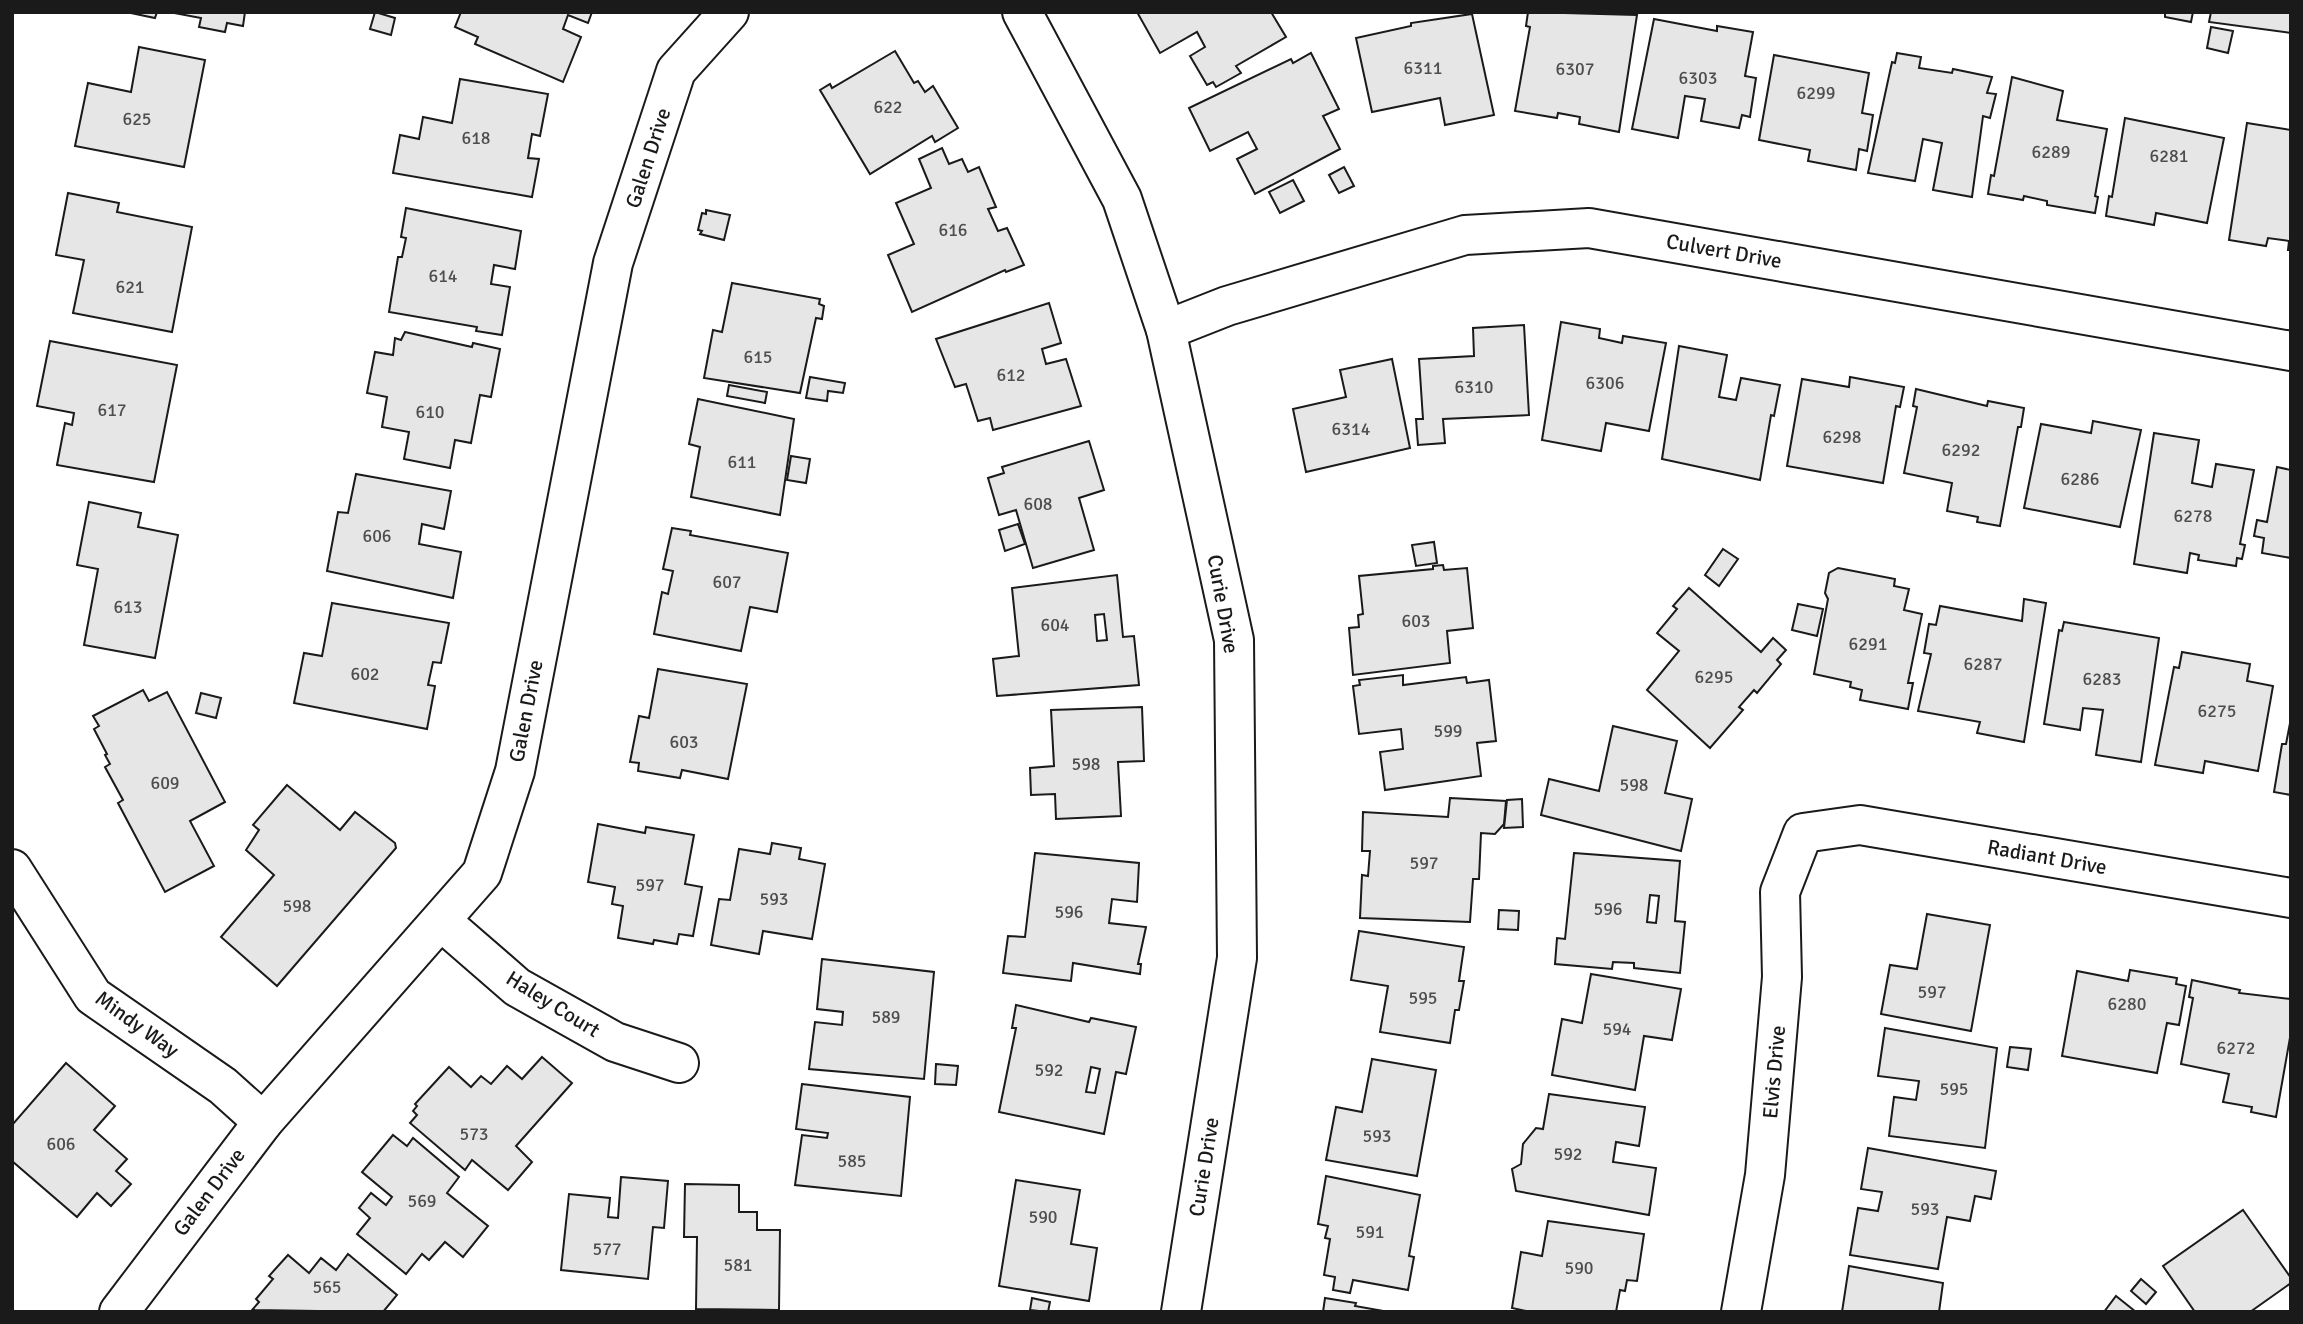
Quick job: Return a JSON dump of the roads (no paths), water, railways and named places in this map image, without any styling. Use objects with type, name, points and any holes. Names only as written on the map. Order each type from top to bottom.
[{"type":"street","name":"Galen Drive","points":[[119,1312],[263,1122],[482,873],[514,771],[613,263],[676,71],[729,12]]},
{"type":"street","name":"Curie Drive","points":[[1022,12],[1122,199],[1166,330],[1234,640],[1237,958],[1181,1312]]},
{"type":"street","name":"Culvert Drive","points":[[1166,330],[1227,306],[1465,235],[1589,228],[2291,351]]},
{"type":"street","name":"Radiant Drive","points":[[1803,833],[1860,825],[2291,898]]},
{"type":"street","name":"Elvis Drive","points":[[1741,1312],[1765,1175],[1782,977],[1780,892],[1803,833]]},
{"type":"street","name":"Mindy Way","points":[[12,869],[93,996],[223,1086],[263,1122]]},
{"type":"street","name":"Haley Court","points":[[441,921],[517,987],[615,1042],[678,1063]]}]
